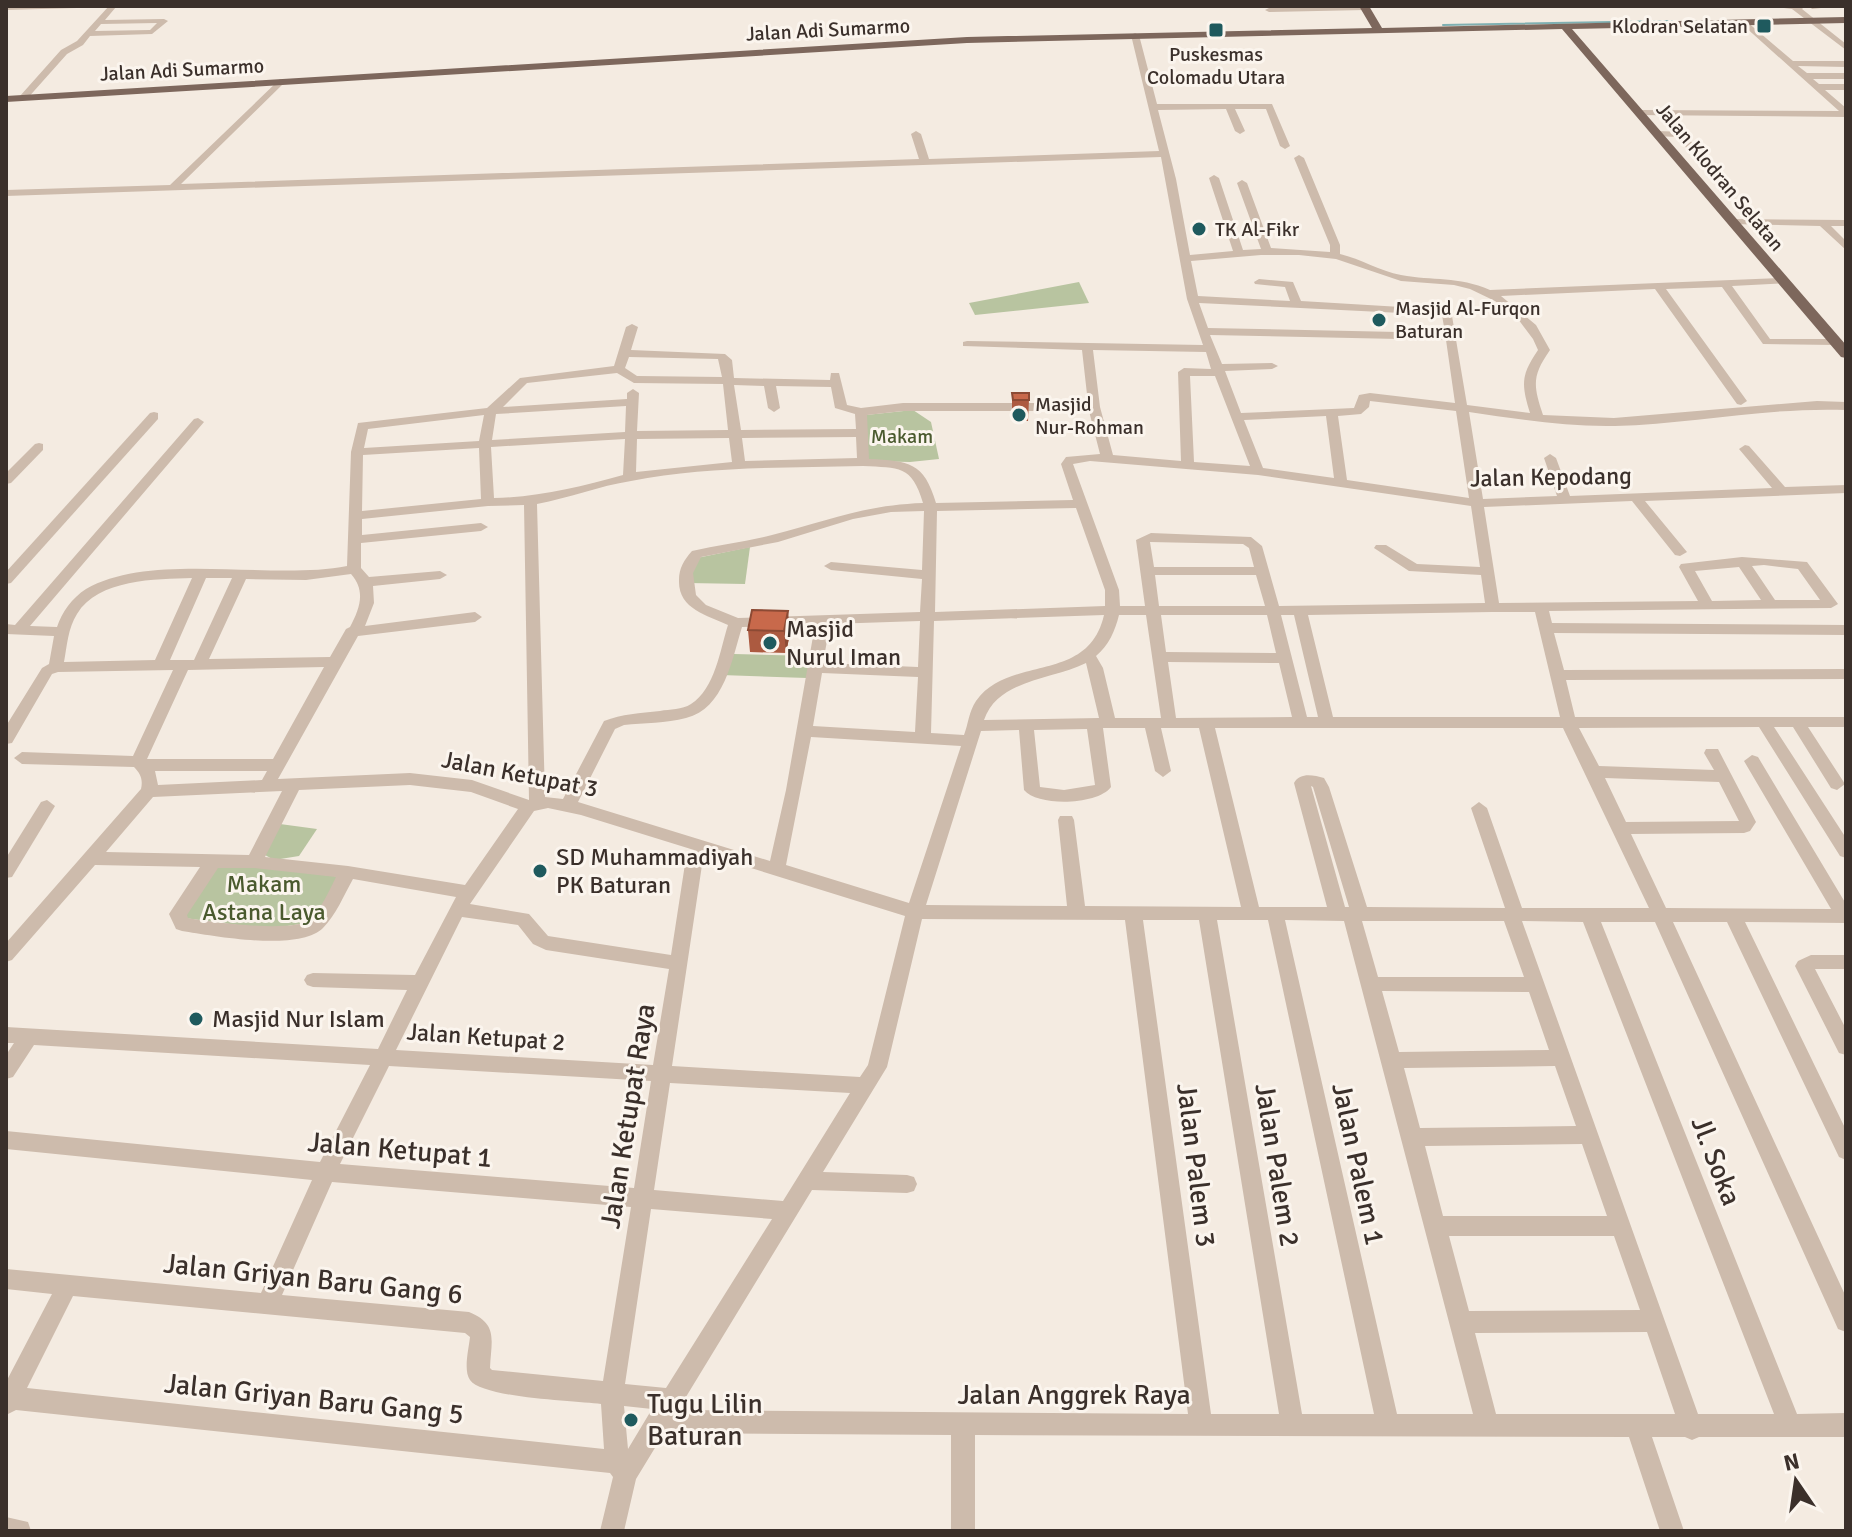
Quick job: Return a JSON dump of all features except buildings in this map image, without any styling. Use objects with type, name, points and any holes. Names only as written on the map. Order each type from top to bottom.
[{"type":"main road","points":[[1364,7],[1378,29]]},
{"type":"main road","name":"Jalan Adi Sumarmo","points":[[6,99],[805,48],[1135,35],[1846,20]]},
{"type":"main road","name":"Jalan Klodran Selatan","points":[[1564,26],[1846,354]]},
{"type":"street","points":[[6,8],[77,6]]},
{"type":"street","points":[[23,98],[66,50],[78,44],[112,7]]},
{"type":"street","points":[[1269,10],[1364,7]]},
{"type":"street","points":[[1794,7],[1846,48]]},
{"type":"street","points":[[1759,8],[1826,7]]},
{"type":"street","points":[[88,34],[152,32],[164,21],[99,22]]},
{"type":"street","points":[[1746,23],[1845,112]]},
{"type":"street","points":[[1135,35],[1181,225],[1192,299],[1208,349],[1258,471]]},
{"type":"street","points":[[1791,63],[1846,64]]},
{"type":"street","points":[[1805,76],[1846,76]]},
{"type":"street","points":[[173,187],[280,82]]},
{"type":"street","points":[[1817,87],[1846,87]]},
{"type":"street","points":[[1832,100],[1846,100]]},
{"type":"street","points":[[1229,106],[1240,131]]},
{"type":"street","points":[[1153,107],[1269,106],[1285,146]]},
{"type":"street","points":[[1640,113],[1845,112]]},
{"type":"street","points":[[1665,113],[1697,156]]},
{"type":"street","points":[[916,134],[925,162]]},
{"type":"street","points":[[1657,134],[1681,134]]},
{"type":"street","points":[[6,193],[1164,154]]},
{"type":"street","points":[[1299,158],[1335,245],[1335,256]]},
{"type":"street","points":[[1214,178],[1239,254]]},
{"type":"street","points":[[1220,193],[1244,188],[1268,253]]},
{"type":"street","points":[[1733,222],[1846,223]]},
{"type":"street","points":[[1823,223],[1846,247]]},
{"type":"street","points":[[1185,259],[1268,253],[1335,256],[1392,277],[1462,283],[1519,314],[1542,343],[1544,350],[1531,367],[1527,382],[1537,415]]},
{"type":"street","points":[[1484,293],[1783,281]]},
{"type":"street","points":[[1259,282],[1289,284],[1297,305]]},
{"type":"street","points":[[1725,284],[1767,342],[1835,342]]},
{"type":"street","points":[[1658,286],[1741,401]]},
{"type":"street","points":[[1192,299],[1447,312],[1493,608]]},
{"type":"street","points":[[1398,309],[1401,334]]},
{"type":"street","points":[[619,369],[632,327]]},
{"type":"street","points":[[1202,331],[1451,337]]},
{"type":"street","points":[[967,344],[1208,349]]},
{"type":"street","points":[[1087,346],[1094,407],[1108,459]]},
{"type":"street","points":[[624,353],[725,357],[739,465]]},
{"type":"street","points":[[1188,465],[1184,372],[1272,366]]},
{"type":"street","points":[[488,502],[485,444],[491,411],[524,380],[619,369],[634,379],[769,382],[836,379],[841,408],[861,412],[903,407],[1094,407]]},
{"type":"street","points":[[629,477],[634,379]]},
{"type":"street","points":[[769,382],[774,408]]},
{"type":"street","points":[[1238,417],[1362,409],[1362,398],[1370,397],[1617,422],[1745,408],[1846,406]]},
{"type":"street","points":[[267,785],[370,601],[367,582],[354,569],[357,452],[362,426],[491,411],[633,402]]},
{"type":"street","points":[[1331,411],[1341,483]]},
{"type":"street","points":[[861,412],[863,462]]},
{"type":"street","points":[[6,565],[148,416],[6,580]]},
{"type":"street","points":[[10,630],[198,422]]},
{"type":"street","points":[[357,452],[630,435],[862,433]]},
{"type":"street","points":[[6,480],[39,447]]},
{"type":"street","points":[[1745,449],[1782,492]]},
{"type":"street","name":"Jalan Kepodang","points":[[1081,504],[1067,464],[1080,458],[1258,471],[1475,503],[1846,489]]},
{"type":"street","points":[[1550,458],[1565,501]]},
{"type":"street","points":[[355,516],[488,502],[530,501],[581,492],[629,477],[739,465],[863,462],[911,468],[924,480],[931,507],[923,739]]},
{"type":"street","points":[[1636,498],[1680,552]]},
{"type":"street","points":[[267,1304],[326,1172],[457,909],[533,804],[530,501]]},
{"type":"street","points":[[612,1531],[621,1468],[659,1421],[866,1086],[883,1049],[915,912],[982,704],[993,692],[1089,656],[1105,636],[1113,610],[1112,590],[1081,504],[931,507],[864,512],[773,539],[697,554],[691,559],[686,577],[688,597],[698,608],[736,623],[1113,610],[1300,611],[1839,604]]},
{"type":"street","points":[[354,540],[481,527]]},
{"type":"street","points":[[1169,723],[1143,540],[1151,537],[1246,540],[1255,546],[1301,723]]},
{"type":"street","points":[[1381,548],[1399,562],[1421,569],[1486,575]]},
{"type":"street","points":[[1707,605],[1686,567],[1742,561],[1798,563],[1839,604]]},
{"type":"street","points":[[1742,561],[1771,605]]},
{"type":"street","points":[[831,566],[929,575]]},
{"type":"street","points":[[56,667],[62,632],[79,602],[105,586],[144,575],[310,576],[354,569]]},
{"type":"street","points":[[1148,571],[1261,571]]},
{"type":"street","points":[[160,665],[200,575]]},
{"type":"street","points":[[367,582],[440,575]]},
{"type":"street","points":[[140,764],[240,576]]},
{"type":"street","points":[[1541,607],[1569,724],[1662,916],[1846,1321]]},
{"type":"street","points":[[1300,611],[1327,723]]},
{"type":"street","points":[[351,632],[475,617]]},
{"type":"street","points":[[776,870],[823,621]]},
{"type":"street","points":[[568,805],[609,725],[622,720],[685,713],[703,703],[727,659],[736,623]]},
{"type":"street","points":[[1546,628],[1846,630]]},
{"type":"street","points":[[10,630],[62,632]]},
{"type":"street","points":[[1026,725],[1032,790],[1038,794],[1068,794],[1098,791],[1103,787],[1096,668],[1089,656]]},
{"type":"street","points":[[1160,657],[1285,658]]},
{"type":"street","points":[[6,739],[47,671],[56,667],[334,662]]},
{"type":"street","points":[[815,668],[926,672]]},
{"type":"street","points":[[1559,675],[1846,674]]},
{"type":"street","points":[[1763,722],[1844,845]]},
{"type":"street","points":[[1797,722],[1842,784]]},
{"type":"street","points":[[804,731],[923,739],[1026,725],[1101,723],[1846,722]]},
{"type":"street","points":[[1152,723],[1163,771]]},
{"type":"street","points":[[1206,723],[1252,914]]},
{"type":"street","points":[[1619,828],[1744,827],[1748,822],[1712,753]]},
{"type":"street","points":[[22,758],[140,764],[278,765]]},
{"type":"street","points":[[1752,761],[1845,916]]},
{"type":"street","points":[[6,955],[149,791],[150,777],[140,764]]},
{"type":"street","points":[[1594,772],[1717,775],[1726,778]]},
{"type":"street","name":"Jalan Ketupat 3","points":[[149,791],[410,779],[445,781],[533,804],[568,805],[915,912],[1845,916]]},
{"type":"street","points":[[1350,914],[1335,827],[1321,787],[1318,782],[1309,780],[1302,783],[1303,788],[1315,828],[1350,914],[1372,984],[1488,1426]]},
{"type":"street","points":[[1802,783],[1842,784]]},
{"type":"street","points":[[254,862],[294,784]]},
{"type":"street","points":[[6,872],[47,806]]},
{"type":"street","points":[[1479,808],[1560,1058],[1692,1428]]},
{"type":"street","points":[[1066,820],[1077,913]]},
{"type":"street","points":[[1315,828],[1335,827]]},
{"type":"street","name":"Jalan Ketupat Raya","points":[[621,1468],[612,1395],[694,864],[704,848]]},
{"type":"street","points":[[88,858],[254,862],[348,872],[468,892]]},
{"type":"street","points":[[213,861],[178,914],[182,924],[263,934],[307,930],[316,924],[348,872]]},
{"type":"street","points":[[457,909],[523,919],[531,925],[537,939],[546,943],[680,964]]},
{"type":"street","name":"Jalan Palem 3","points":[[1133,912],[1201,1426]]},
{"type":"street","name":"Jalan Palem 2","points":[[1207,914],[1292,1426]]},
{"type":"street","name":"Jalan Palem 1","points":[[1275,914],[1388,1426]]},
{"type":"street","name":"Jl. Soka","points":[[1590,916],[1790,1426]]},
{"type":"street","points":[[1733,916],[1846,1151]]},
{"type":"street","points":[[1846,962],[1811,962],[1804,966],[1846,1047]]},
{"type":"street","points":[[313,980],[419,983]]},
{"type":"street","points":[[1372,984],[1535,985]]},
{"type":"street","name":"Jalan Ketupat 2","points":[[6,1035],[866,1086]]},
{"type":"street","points":[[6,1071],[29,1037]]},
{"type":"street","points":[[1392,1060],[1560,1058]]},
{"type":"street","points":[[1411,1137],[1588,1135]]},
{"type":"street","name":"Jalan Ketupat 1","points":[[6,1140],[326,1172],[790,1211]]},
{"type":"street","points":[[808,1181],[907,1184]]},
{"type":"street","points":[[1434,1226],[1621,1226]]},
{"type":"street","name":"Jalan Griyan Baru Gang 6","points":[[6,1279],[469,1323],[481,1332],[478,1373],[483,1379],[612,1395]]},
{"type":"street","points":[[7,1400],[67,1286]]},
{"type":"street","points":[[1460,1322],[1656,1321]]},
{"type":"street","points":[[612,1395],[672,1400]]},
{"type":"street","name":"Jalan Griyan Baru Gang 5","points":[[7,1400],[621,1468]]},
{"type":"street","name":"Jalan Anggrek Raya","points":[[659,1421],[1692,1428],[1846,1425]]},
{"type":"street","points":[[963,1425],[963,1531]]},
{"type":"street","points":[[1637,1427],[1672,1531]]},
{"type":"street","points":[[6,1529],[19,1531]]},
{"type":"green space","points":[[1079,282],[1089,303],[975,315],[969,303]]},
{"type":"green space","name":"Makam","points":[[913,410],[931,422],[939,459],[867,461],[866,415]]},
{"type":"green space","points":[[750,547],[745,584],[688,583],[697,558]]},
{"type":"green space","points":[[734,654],[811,656],[807,678],[721,675]]},
{"type":"green space","name":"Makam Astana Laya","points":[[280,824],[317,829],[299,856],[274,860],[265,855]]},
{"type":"green space","name":"Makam Astana Laya","points":[[219,863],[342,877],[314,922],[267,929],[184,918]]},
{"type":"waterway","points":[[1443,25],[1672,21]]},
{"type":"place","name":"Klodran Selatan","points":[[1764,26]]},
{"type":"place","name":"Puskesmas Colomadu Utara","points":[[1216,30]]},
{"type":"place","name":"TK Al-Fikr","points":[[1199,229]]},
{"type":"place","name":"Masjid Al-Furqon Baturan","points":[[1379,320]]},
{"type":"place","name":"Masjid Nur-Rohman","points":[[1019,415]]},
{"type":"place","name":"Masjid Nurul Iman","points":[[770,643]]},
{"type":"place","name":"SD Muhammadiyah PK Baturan","points":[[540,871]]},
{"type":"place","name":"Masjid Nur Islam","points":[[196,1019]]},
{"type":"place","name":"Tugu Lilin Baturan","points":[[631,1420]]}]
